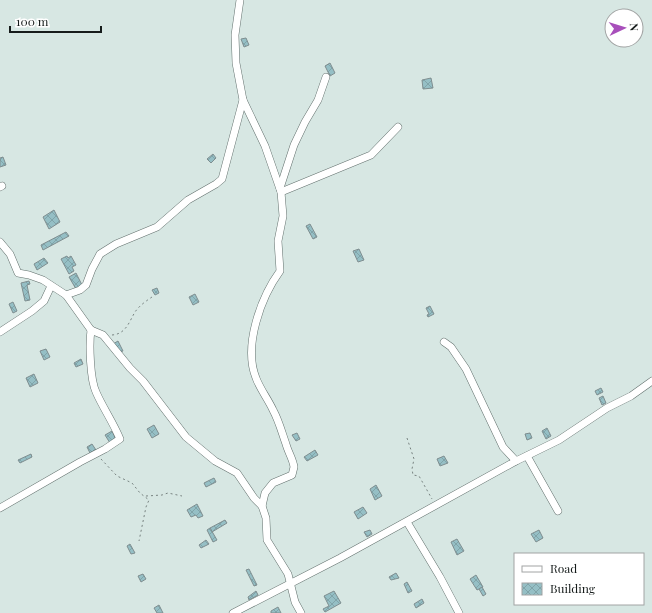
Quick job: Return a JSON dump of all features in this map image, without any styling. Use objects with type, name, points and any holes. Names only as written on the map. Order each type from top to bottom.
[{"type":"street","points":[[240,0],[235,35],[236,63],[243,100],[265,146],[281,190],[283,216],[278,241],[280,271],[261,306],[254,331],[252,346],[255,376],[274,410],[294,467],[292,475],[273,483],[265,493],[262,506]]},
{"type":"street","points":[[281,190],[294,145],[318,100],[326,78]]},
{"type":"street","points":[[66,295],[80,290],[86,285],[92,268],[100,254],[116,244],[157,227],[188,200],[222,179],[243,100]]},
{"type":"street","points":[[281,190],[371,155],[398,128]]},
{"type":"street","points":[[0,242],[10,254],[18,273],[43,280],[66,295],[92,330],[103,335],[130,368],[143,381],[186,437],[215,461],[237,473],[254,498],[262,506],[266,518],[268,540],[288,574],[295,602],[301,613]]},
{"type":"street","points":[[0,332],[32,311],[44,301],[51,286]]},
{"type":"street","points":[[0,508],[120,439],[95,390],[89,342],[92,330]]},
{"type":"street","points":[[444,342],[451,347],[466,369],[503,446],[516,461]]},
{"type":"street","points":[[233,613],[340,558],[516,461],[559,440],[607,408],[631,396],[652,381]]},
{"type":"street","points":[[527,456],[558,511]]},
{"type":"street","points":[[407,522],[440,577],[459,613]]},
{"type":"path","points":[[103,335],[114,335],[122,332],[128,326],[136,311],[152,297]]},
{"type":"path","points":[[406,438],[414,459],[412,469],[413,475],[419,476],[428,494],[437,505]]},
{"type":"path","points":[[97,453],[117,476],[132,483],[140,493],[149,500],[146,507],[139,541]]},
{"type":"path","points":[[145,496],[162,495],[168,493],[182,496]]},
{"type":"building","points":[[246,38],[249,45],[244,47],[241,39]]},
{"type":"building","points":[[330,63],[335,73],[330,76],[325,66]]},
{"type":"building","points":[[431,78],[433,88],[423,89],[422,80]]},
{"type":"building","points":[[213,154],[216,158],[211,163],[207,159]]},
{"type":"building","points":[[3,157],[6,165],[0,167],[0,158]]},
{"type":"building","points":[[54,210],[60,222],[49,229],[43,217]]},
{"type":"building","points":[[310,224],[317,237],[313,239],[306,226]]},
{"type":"building","points":[[66,232],[69,236],[43,250],[41,245]]},
{"type":"building","points":[[359,249],[364,260],[358,262],[353,251]]},
{"type":"building","points":[[67,256],[68,258],[71,256],[76,265],[72,267],[74,271],[69,274],[61,259]]},
{"type":"building","points":[[44,258],[48,263],[37,270],[34,264]]},
{"type":"building","points":[[76,273],[82,285],[76,289],[69,277]]},
{"type":"building","points":[[29,281],[30,284],[27,285],[30,300],[25,301],[21,283]]},
{"type":"building","points":[[157,288],[159,293],[155,295],[152,290]]},
{"type":"building","points":[[195,294],[199,302],[193,305],[189,297]]},
{"type":"building","points":[[13,302],[17,311],[13,313],[9,304]]},
{"type":"building","points":[[430,306],[434,314],[428,317],[427,315],[429,314],[426,308]]},
{"type":"building","points":[[118,341],[123,351],[118,353],[113,344]]},
{"type":"building","points":[[46,349],[50,357],[44,360],[40,351]]},
{"type":"building","points":[[81,359],[83,364],[76,367],[74,363]]},
{"type":"building","points":[[34,374],[38,383],[30,387],[26,378]]},
{"type":"building","points":[[601,388],[603,392],[597,395],[595,391]]},
{"type":"building","points":[[603,396],[606,403],[602,405],[599,398]]},
{"type":"building","points":[[154,425],[159,434],[152,438],[147,429]]},
{"type":"building","points":[[547,428],[551,436],[546,439],[542,431]]},
{"type":"building","points":[[112,431],[116,440],[110,443],[105,435]]},
{"type":"building","points":[[297,433],[300,439],[296,441],[292,435]]},
{"type":"building","points":[[530,433],[532,438],[527,440],[525,434]]},
{"type":"building","points":[[92,444],[96,450],[90,453],[87,447]]},
{"type":"building","points":[[315,450],[318,455],[307,461],[304,457]]},
{"type":"building","points":[[31,454],[32,457],[20,463],[18,460]]},
{"type":"building","points":[[444,456],[448,463],[440,466],[437,459]]},
{"type":"building","points":[[214,478],[216,482],[206,487],[204,483]]},
{"type":"building","points":[[376,485],[382,496],[375,500],[370,489]]},
{"type":"building","points":[[197,504],[203,516],[198,518],[196,515],[191,517],[187,510]]},
{"type":"building","points":[[363,507],[367,513],[358,519],[354,512]]},
{"type":"building","points":[[225,520],[227,523],[212,532],[210,528]]},
{"type":"building","points":[[210,528],[217,540],[213,542],[207,530]]},
{"type":"building","points":[[370,530],[372,534],[367,537],[364,532]]},
{"type":"building","points":[[539,530],[543,538],[536,542],[531,534]]},
{"type":"building","points":[[457,539],[464,551],[457,555],[451,542]]},
{"type":"building","points":[[206,540],[209,544],[201,548],[199,545]]},
{"type":"building","points":[[130,544],[135,553],[131,554],[127,546]]},
{"type":"building","points":[[249,569],[257,585],[254,586],[246,570]]},
{"type":"building","points":[[396,573],[399,578],[391,580],[389,577]]},
{"type":"building","points":[[143,574],[146,579],[141,582],[138,576]]},
{"type":"building","points":[[476,575],[483,587],[477,590],[470,579]]},
{"type":"building","points":[[407,582],[412,591],[408,593],[404,584]]},
{"type":"building","points":[[482,587],[486,594],[483,596],[479,589]]},
{"type":"building","points":[[256,591],[258,595],[249,600],[248,597]]},
{"type":"building","points":[[334,591],[341,603],[325,612],[323,609],[329,606],[324,596]]},
{"type":"building","points":[[422,599],[424,603],[416,608],[414,604]]},
{"type":"building","points":[[159,605],[163,613],[157,613],[154,608]]},
{"type":"building","points":[[278,607],[281,613],[271,613],[271,611]]}]
